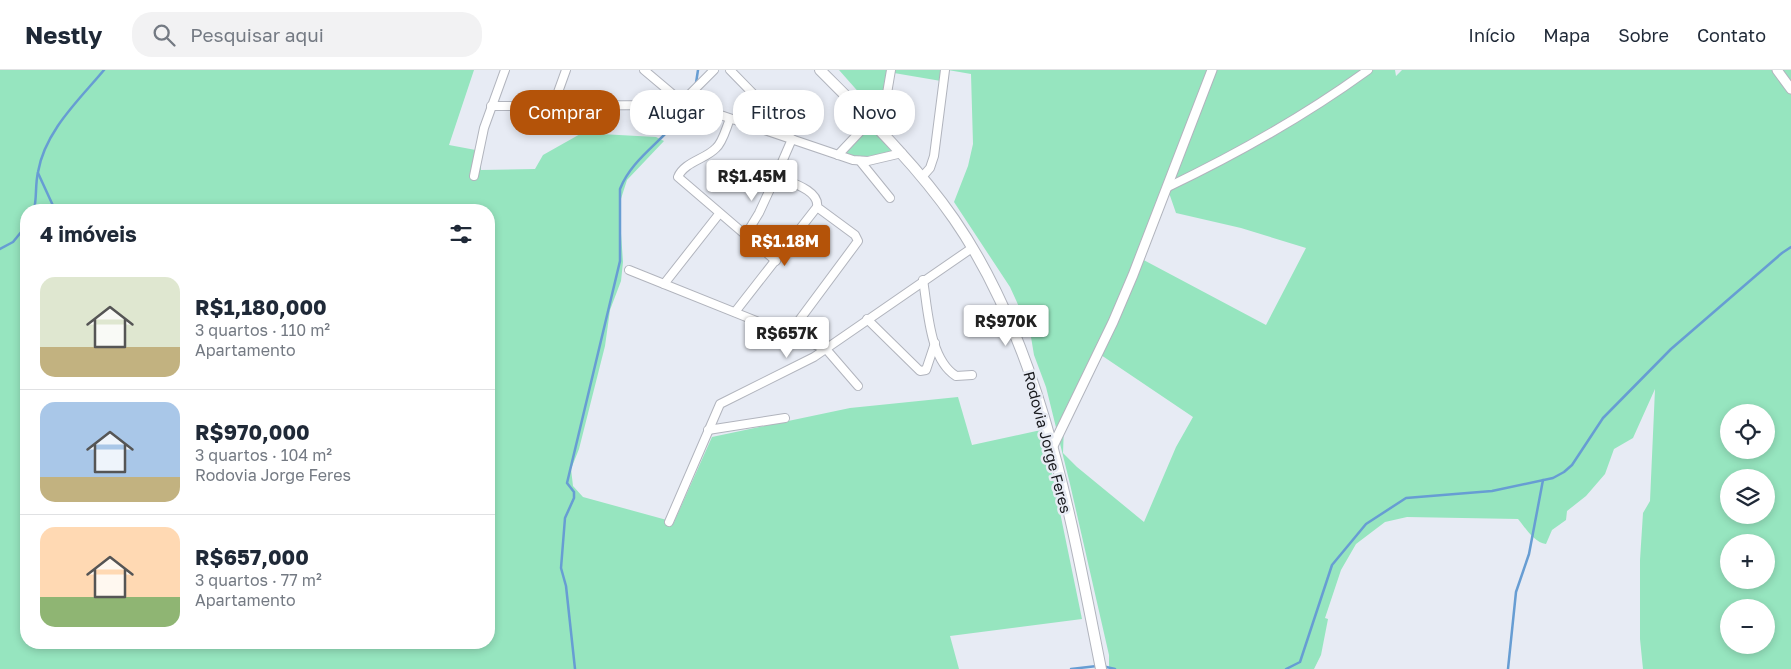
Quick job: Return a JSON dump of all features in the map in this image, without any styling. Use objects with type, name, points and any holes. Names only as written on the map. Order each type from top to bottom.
[{"type":"main road","name":"Rodovia Jorge Feres","points":[[820,70],[840,90]]},
{"type":"main road","name":"Rodovia Jorge Feres","points":[[885,135],[955,219],[999,298],[1022,352],[1039,398],[1052,448],[1101,669]]},
{"type":"street","points":[[474,176],[481,136],[504,70]]},
{"type":"street","points":[[559,90],[566,70]]},
{"type":"street","points":[[644,70],[668,90]]},
{"type":"street","points":[[694,90],[714,70]]},
{"type":"street","points":[[730,70],[750,90]]},
{"type":"street","points":[[888,90],[891,70]]},
{"type":"street","points":[[922,177],[930,168],[934,156],[945,70]]},
{"type":"street","points":[[1052,448],[1114,322],[1212,70]]},
{"type":"street","points":[[1168,187],[1254,142],[1338,91],[1368,70]]},
{"type":"street","points":[[1777,70],[1791,89]]},
{"type":"street","points":[[491,106],[510,106]]},
{"type":"street","points":[[723,117],[733,120]]},
{"type":"street","points":[[730,119],[715,150],[703,155],[683,170],[678,177],[744,236],[776,261]]},
{"type":"street","points":[[780,135],[860,161],[902,153]]},
{"type":"street","points":[[838,155],[860,135]]},
{"type":"street","points":[[744,236],[759,213],[776,176],[790,138]]},
{"type":"street","points":[[860,161],[890,198]]},
{"type":"street","points":[[735,312],[817,207],[818,200],[813,194],[776,176]]},
{"type":"street","points":[[789,334],[858,243],[855,235],[817,207]]},
{"type":"street","points":[[664,284],[719,214]]},
{"type":"street","points":[[670,522],[718,407],[724,401],[798,366],[826,349],[923,280],[972,248]]},
{"type":"street","points":[[629,270],[826,349],[858,386]]},
{"type":"street","points":[[923,280],[935,343],[942,363],[952,373],[960,376],[972,375]]},
{"type":"street","points":[[867,320],[920,371],[926,370],[935,343]]},
{"type":"street","points":[[708,430],[785,418]]},
{"type":"green space","points":[[0,70],[474,70],[449,145],[481,151],[481,170],[535,169],[543,155],[578,135],[656,137],[664,141],[627,180],[619,205],[623,262],[621,281],[610,310],[605,346],[579,449],[571,469],[573,486],[583,497],[674,522],[712,437],[850,408],[958,397],[972,445],[1041,430],[1048,454],[1082,619],[950,636],[959,669],[0,669]]},
{"type":"green space","points":[[839,70],[948,70],[941,81],[894,73],[891,90],[857,90]]},
{"type":"green space","points":[[948,70],[1395,70],[1396,76],[1402,70],[1791,70],[1791,669],[1643,669],[1640,639],[1640,560],[1643,513],[1650,501],[1655,389],[1633,438],[1614,449],[1605,474],[1586,496],[1567,511],[1566,520],[1552,530],[1546,544],[1534,538],[1518,519],[1407,517],[1385,522],[1356,544],[1341,570],[1325,618],[1328,619],[1321,655],[1314,669],[1109,669],[1109,655],[1070,484],[1046,387],[1034,355],[1030,331],[1010,287],[954,202],[968,166],[973,144],[971,74]],"holes":[[[1168,190],[1176,213],[1241,228],[1306,248],[1266,325],[1138,257]],[[1101,355],[1193,417],[1176,447],[1144,522],[1077,467],[1063,453],[1064,425],[1077,398],[1092,375]]]},
{"type":"green space","points":[[861,135],[881,135],[898,152],[854,158],[842,154]]},
{"type":"waterway","points":[[35,204],[38,172],[48,143],[64,117],[104,70]]},
{"type":"waterway","points":[[696,83],[698,70]]},
{"type":"waterway","points":[[575,669],[566,586],[561,568],[565,518],[574,498],[574,492],[567,483],[620,261],[620,189],[635,164],[664,135]]},
{"type":"waterway","points":[[38,173],[52,204]]},
{"type":"waterway","points":[[0,249],[13,242],[20,233]]},
{"type":"waterway","points":[[1286,669],[1300,662],[1332,565],[1366,524],[1406,498],[1492,491],[1553,478],[1564,472],[1572,465],[1603,418],[1671,349],[1791,247]]},
{"type":"waterway","points":[[1508,669],[1516,592],[1529,554],[1543,480]]},
{"type":"waterway","points":[[1071,669],[1097,666]]},
{"type":"waterway","points":[[1102,666],[1115,669]]}]
